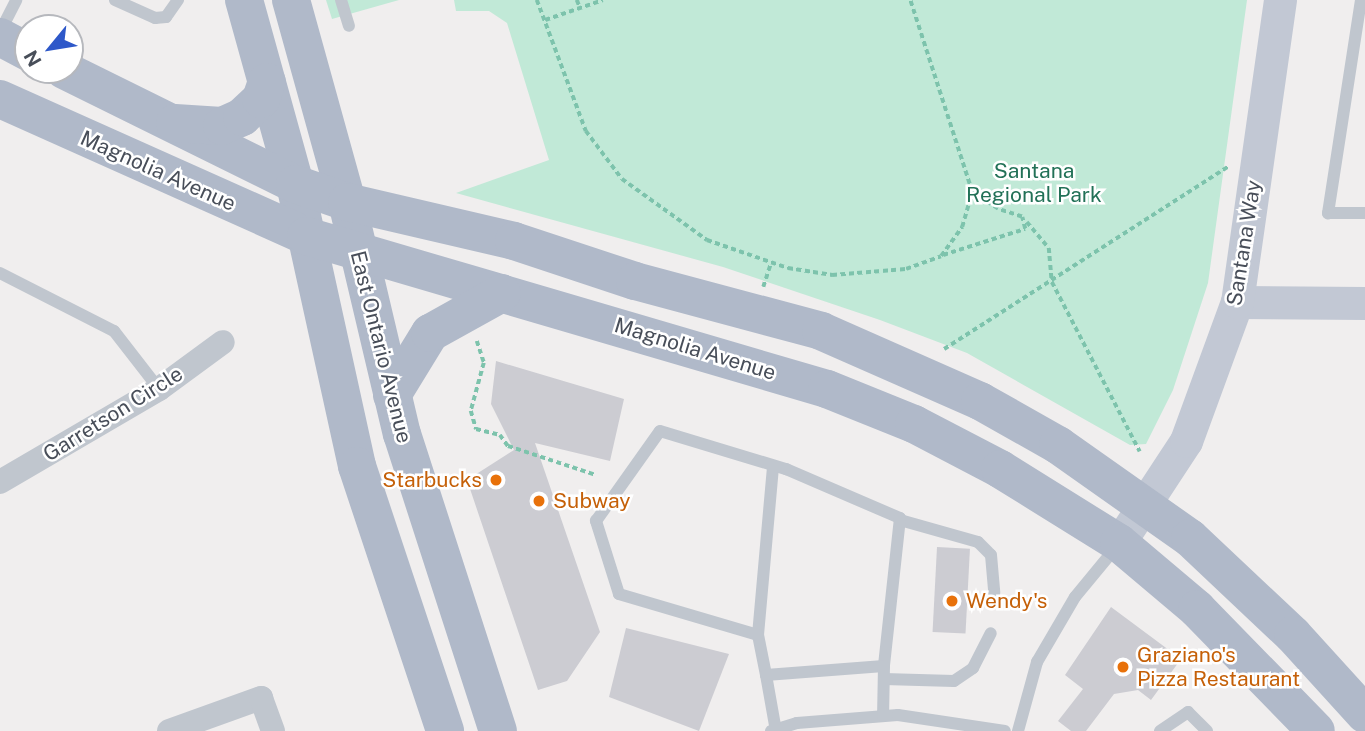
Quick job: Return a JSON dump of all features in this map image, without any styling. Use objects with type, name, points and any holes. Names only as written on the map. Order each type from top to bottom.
[{"type":"main road","points":[[244,0],[295,184],[358,466],[445,731]]},
{"type":"main road","name":"East Ontario Avenue","points":[[291,0],[347,202],[356,251],[392,395],[498,731]]},
{"type":"main road","name":"Magnolia Avenue","points":[[84,80],[295,184],[347,202],[514,241],[635,281],[821,331],[980,401],[1059,445],[1190,538],[1293,635],[1365,714]]},
{"type":"main road","points":[[167,123],[222,126],[261,99],[267,82]]},
{"type":"main road","name":"Magnolia Avenue","points":[[0,99],[306,236],[827,389],[914,424],[1000,469],[1119,543],[1197,609],[1316,731]]},
{"type":"main road","points":[[392,395],[429,333],[502,293]]},
{"type":"street","name":"Santana Way","points":[[1119,543],[1186,441],[1237,302],[1280,0]]},
{"type":"street","points":[[1237,302],[1365,303]]},
{"type":"street","name":"Garretson Circle","points":[[0,482],[159,389],[223,342]]},
{"type":"street","points":[[170,731],[261,698],[273,731]]},
{"type":"lane","points":[[0,32],[16,0]]},
{"type":"lane","points":[[115,0],[155,18],[166,17],[178,0]]},
{"type":"lane","points":[[341,0],[349,26]]},
{"type":"lane","points":[[1361,0],[1328,213],[1365,213]]},
{"type":"lane","points":[[0,273],[114,331],[159,389]]},
{"type":"lane","points":[[758,635],[619,594],[596,521],[660,431],[773,466],[900,520],[978,542],[991,555],[994,593]]},
{"type":"lane","points":[[773,466],[758,635],[774,730],[797,723],[883,716],[1004,731]]},
{"type":"lane","points":[[883,716],[884,672],[900,520]]},
{"type":"lane","points":[[1018,731],[1037,662],[1075,597],[1119,543]]},
{"type":"lane","points":[[766,675],[884,672],[954,681],[973,668],[991,633]]},
{"type":"lane","points":[[1160,731],[1188,712],[1207,731]]},
{"type":"path","points":[[537,0],[586,131],[622,180],[707,240],[771,263],[832,275],[873,274],[906,269],[1013,235],[1025,229],[1027,222]]},
{"type":"path","points":[[577,0],[580,8]]},
{"type":"path","points":[[545,20],[603,0]]},
{"type":"path","points":[[910,0],[972,192],[961,227],[941,256]]},
{"type":"path","points":[[944,349],[1230,166]]},
{"type":"path","points":[[972,192],[1027,222],[1049,248],[1052,282],[1140,453]]},
{"type":"path","points":[[763,288],[771,263]]},
{"type":"path","points":[[477,335],[484,363],[471,411],[476,429],[500,435],[509,446],[596,475]]},
{"type":"green space","points":[[326,0],[399,0],[332,19]]},
{"type":"green space","name":"Santana Regional Park","points":[[454,0],[1247,0],[1208,283],[1173,390],[1146,444],[1130,445],[967,353],[880,320],[723,267],[456,193],[549,160],[507,23],[489,11],[456,11]]},
{"type":"building","points":[[496,361],[624,399],[610,461],[535,443],[600,632],[567,681],[538,690],[467,480],[514,450],[491,404]]},
{"type":"building","name":"Wendy's","points":[[937,547],[970,549],[966,634],[933,632]]},
{"type":"building","name":"Graziano's Pizza Restaurant","points":[[1111,607],[1181,659],[1151,700],[1138,690],[1114,694],[1086,731],[1071,731],[1058,721],[1083,689],[1065,675]]},
{"type":"building","points":[[626,628],[729,654],[699,731],[609,697]]},
{"type":"place","name":"Starbucks","points":[[496,480]]},
{"type":"place","name":"Subway","points":[[539,501]]},
{"type":"place","name":"Wendy's","points":[[952,601]]},
{"type":"place","name":"Graziano's Pizza Restaurant","points":[[1123,667]]}]
